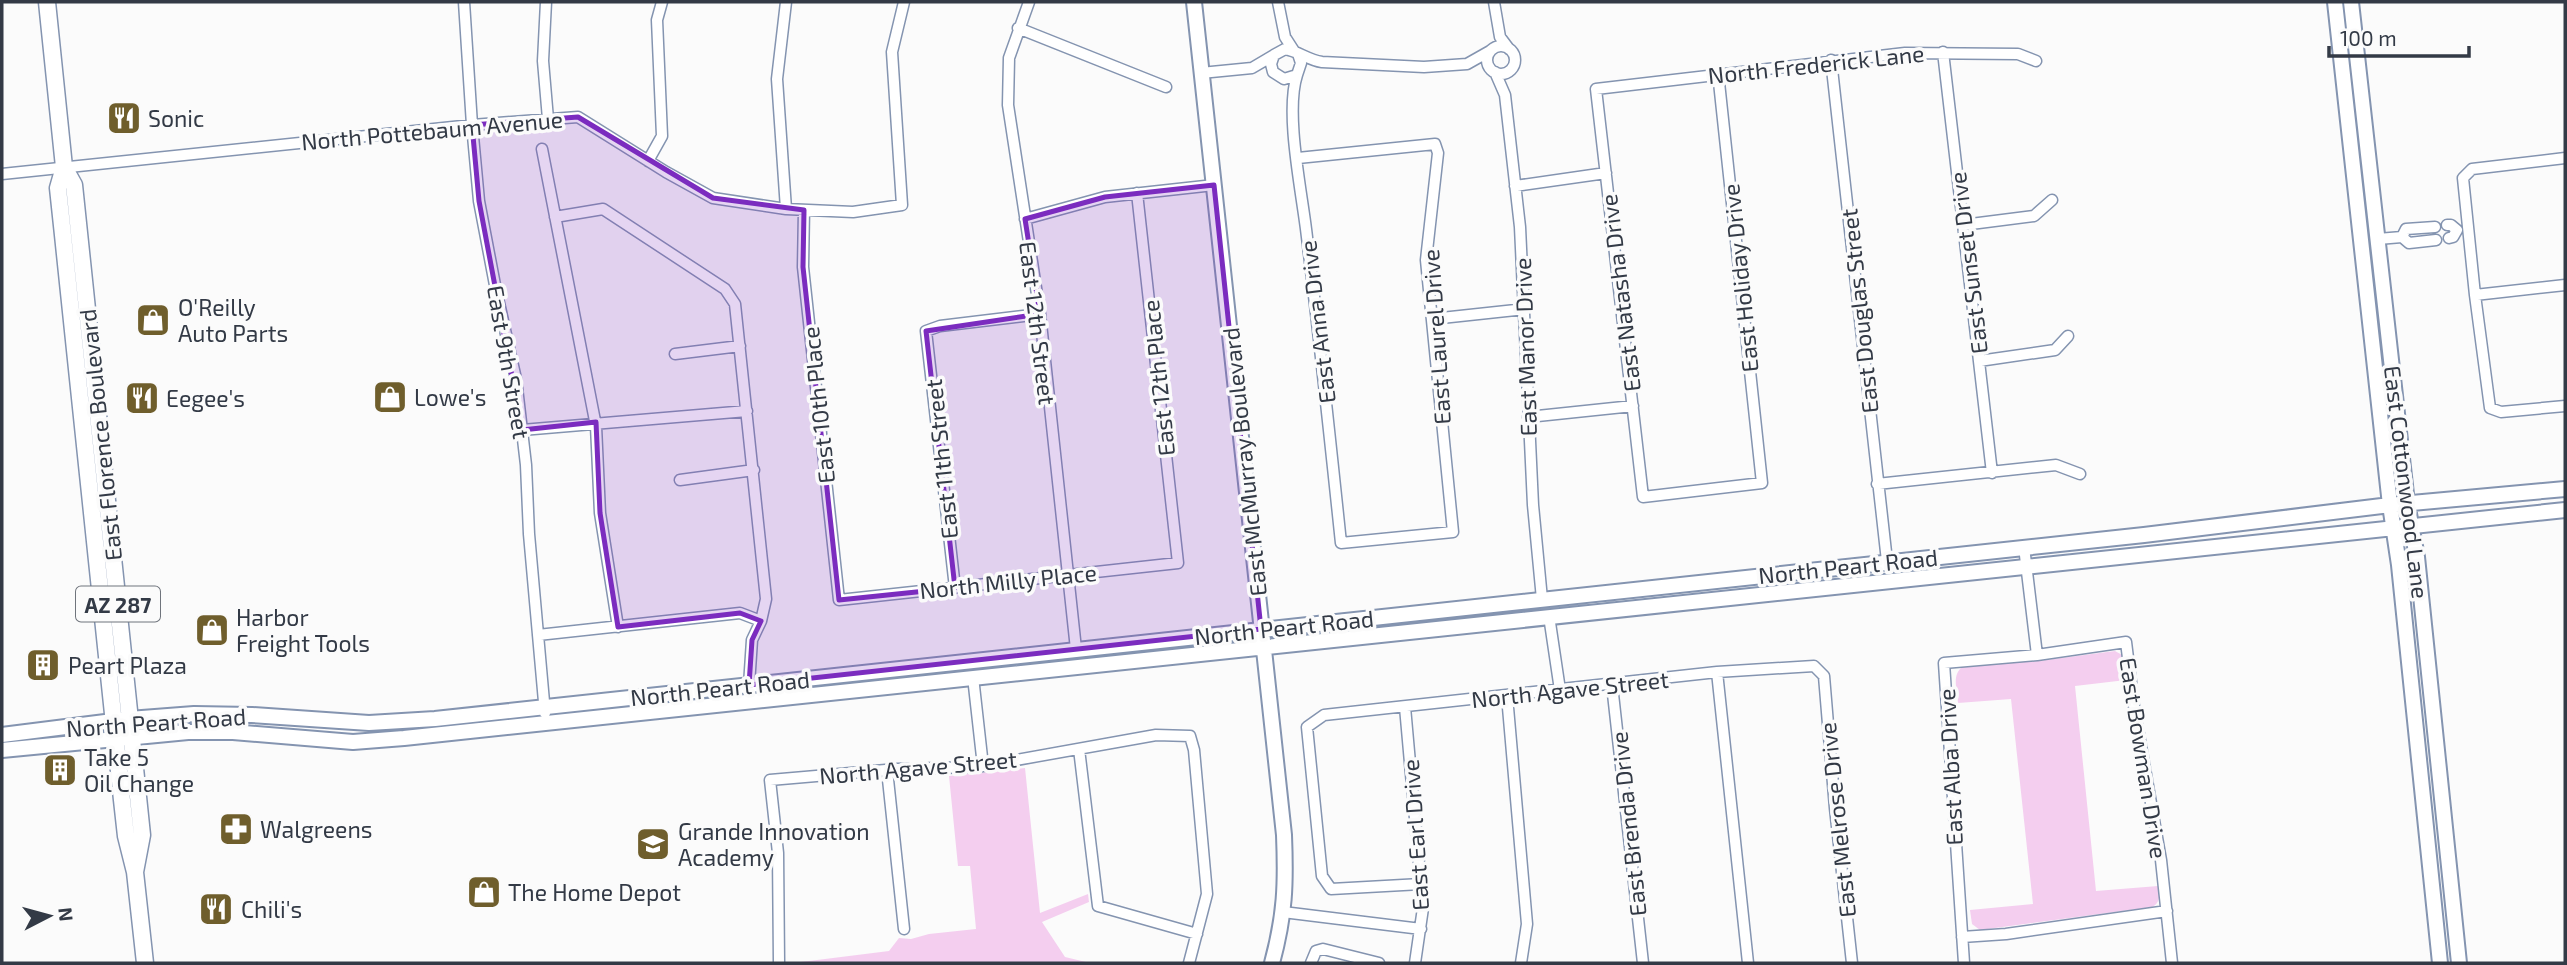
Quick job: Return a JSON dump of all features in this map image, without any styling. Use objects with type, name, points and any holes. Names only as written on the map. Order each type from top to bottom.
[{"type":"main road","name":"East Florence Boulevard","points":[[47,2],[64,167],[58,188],[66,265],[122,720]]},
{"type":"main road","name":"East Florence Boulevard","points":[[64,167],[74,185],[93,363],[123,738],[142,835],[135,872],[145,963]]},
{"type":"main road","points":[[66,265],[76,285],[84,362],[93,363]]},
{"type":"street","name":"East 9th Street","points":[[464,2],[479,201],[516,379],[526,465],[528,534],[546,723]]},
{"type":"street","points":[[545,2],[543,61],[548,119]]},
{"type":"street","points":[[648,161],[662,136],[657,20],[662,2]]},
{"type":"street","points":[[786,2],[776,79],[786,209]]},
{"type":"street","name":"North Pottebaum Avenue","points":[[2,174],[472,125],[578,117],[713,198],[786,209],[853,212],[902,205],[892,52],[904,2]]},
{"type":"street","name":"East 12th Street","points":[[1029,2],[1009,58],[1008,105],[1040,314],[1076,649]]},
{"type":"street","name":"East McMurray Boulevard","points":[[1194,2],[1284,835],[1286,887],[1272,963]]},
{"type":"street","points":[[1278,2],[1285,37],[1301,63],[1298,73]]},
{"type":"street","points":[[1201,74],[1252,68],[1285,49],[1322,62],[1424,67],[1468,64],[1506,73],[1513,67],[1515,59],[1500,37],[1494,2]]},
{"type":"street","name":"East Cottonwood Lane","points":[[2335,2],[2390,505],[2399,565],[2440,963]]},
{"type":"street","name":"East Cottonwood Lane","points":[[2351,2],[2407,503],[2417,557],[2459,963]]},
{"type":"street","points":[[1278,77],[1271,68],[1280,21]]},
{"type":"street","points":[[1494,72],[1487,60],[1496,23]]},
{"type":"street","points":[[1018,28],[1166,87]]},
{"type":"street","points":[[1468,64],[1501,46],[1509,49]]},
{"type":"street","name":"East Sunset Drive","points":[[1943,52],[1992,473]]},
{"type":"street","name":"North Frederick Lane","points":[[1596,89],[1905,53],[2018,54],[2036,61]]},
{"type":"street","name":"East Douglas Street","points":[[1831,60],[1887,561]]},
{"type":"street","points":[[1252,68],[1289,79],[1322,62]]},
{"type":"street","name":"East Manor Drive","points":[[1505,95],[1513,67]]},
{"type":"street","name":"East Manor Drive","points":[[1494,72],[1505,95],[1515,186],[1525,309],[1528,417],[1542,598]]},
{"type":"street","name":"East Anna Drive","points":[[1298,73],[1292,101],[1341,543],[1453,531]]},
{"type":"street","name":"East Holiday Drive","points":[[1643,497],[1762,483],[1718,73]]},
{"type":"street","name":"East Anna Drive","points":[[1278,77],[1292,101]]},
{"type":"street","name":"East Natasha Drive","points":[[1596,89],[1643,497]]},
{"type":"street","name":"East Laurel Drive","points":[[1298,158],[1435,144],[1438,153],[1426,260],[1453,531]]},
{"type":"street","points":[[542,149],[595,422],[600,513],[618,627]]},
{"type":"street","points":[[2565,158],[2472,169],[2466,172],[2463,178],[2462,229],[2475,295],[2490,408],[2501,412],[2565,406]]},
{"type":"street","points":[[1515,186],[1606,173]]},
{"type":"street","points":[[1025,219],[1105,197],[1214,185]]},
{"type":"street","name":"East 12th Place","points":[[1138,193],[1178,563]]},
{"type":"street","points":[[1963,225],[2034,216],[2052,200]]},
{"type":"street","points":[[555,217],[603,209],[725,289],[735,304],[766,599],[761,621],[752,640],[749,685]]},
{"type":"street","name":"East 10th Place","points":[[804,210],[803,267],[839,600]]},
{"type":"street","points":[[2447,225],[2462,229]]},
{"type":"street","points":[[2378,239],[2402,237],[2409,243],[2433,240],[2432,227],[2406,229],[2402,237]]},
{"type":"street","points":[[2449,238],[2462,229]]},
{"type":"street","points":[[2475,295],[2565,285]]},
{"type":"street","points":[[1432,319],[1525,309]]},
{"type":"street","name":"East 11th Street","points":[[955,588],[926,331],[940,326],[1040,314]]},
{"type":"street","points":[[1979,361],[2055,350],[2068,336]]},
{"type":"street","points":[[675,354],[740,346]]},
{"type":"street","points":[[1528,417],[1633,406]]},
{"type":"street","points":[[522,430],[747,411]]},
{"type":"street","points":[[1877,484],[2056,465],[2080,474]]},
{"type":"street","points":[[680,480],[754,470]]},
{"type":"street","name":"North Peart Road","points":[[2,735],[122,720],[194,715],[252,715],[369,723],[435,719],[2144,535],[2407,503],[2565,489]]},
{"type":"street","name":"North Peart Road","points":[[2,750],[188,732],[233,732],[353,741],[546,723],[2565,510]]},
{"type":"street","points":[[2024,547],[2037,655]]},
{"type":"street","name":"North Milly Place","points":[[839,600],[1178,563]]},
{"type":"street","points":[[538,635],[740,613],[761,621]]},
{"type":"street","points":[[1549,616],[1560,690]]},
{"type":"street","name":"East Bowman Drive","points":[[2037,655],[2126,642],[2134,706],[2157,829],[2172,963]]},
{"type":"street","name":"East Alba Drive","points":[[1964,963],[1944,663],[2037,655]]},
{"type":"street","name":"North Agave Street","points":[[1421,884],[1331,889],[1322,876],[1307,727],[1324,715],[1717,672],[1814,666],[1824,676]]},
{"type":"street","points":[[1717,672],[1748,963]]},
{"type":"street","name":"East Melrose Drive","points":[[1824,676],[1852,963]]},
{"type":"street","points":[[973,677],[983,766]]},
{"type":"street","name":"East Brenda Drive","points":[[1612,685],[1643,963]]},
{"type":"street","points":[[1507,696],[1527,923],[1521,963]]},
{"type":"street","name":"East Earl Drive","points":[[1405,707],[1423,908],[1415,963]]},
{"type":"street","name":"North Agave Street","points":[[779,963],[778,853],[770,780],[887,769],[983,766],[1156,736],[1190,736],[1194,750],[1207,894],[1197,934]]},
{"type":"street","points":[[1079,749],[1098,906],[1197,934],[1189,963]]},
{"type":"street","points":[[887,769],[904,929]]},
{"type":"street","points":[[1962,937],[2006,934],[2167,911]]},
{"type":"street","points":[[1283,912],[1421,929]]},
{"type":"street","points":[[1311,963],[1316,951],[1323,949],[1379,963]]},
{"type":"highlighted area","points":[[578,117],[713,198],[804,210],[803,267],[839,600],[955,588],[926,331],[1040,314],[1025,219],[1105,197],[1214,185],[1261,629],[749,685],[752,640],[761,621],[740,613],[618,627],[600,513],[596,422],[522,430],[479,201],[472,125]]},
{"type":"shaded area","points":[[2115,651],[2124,656],[2126,680],[2075,686],[2096,891],[2158,886],[2158,901],[2152,907],[1980,930],[1972,924],[1970,910],[2033,904],[2011,699],[1958,703],[1957,673],[1964,666],[2038,661]]},
{"type":"shaded area","points":[[1025,768],[1040,913],[1088,894],[1089,902],[1042,922],[1065,957],[1090,963],[793,963],[889,951],[899,938],[911,939],[929,934],[976,929],[970,866],[958,866],[949,776]]},
{"type":"place","name":"Sonic","points":[[124,118]]},
{"type":"place","name":"O'Reilly Auto Parts","points":[[153,320]]},
{"type":"place","name":"Lowe's","points":[[390,397]]},
{"type":"place","name":"Eegee's","points":[[142,398]]},
{"type":"place","name":"Harbor Freight Tools","points":[[212,630]]},
{"type":"place","name":"Peart Plaza","points":[[43,665]]},
{"type":"place","name":"Take 5 Oil Change","points":[[60,770]]},
{"type":"place","name":"Walgreens","points":[[236,829]]},
{"type":"place","name":"Grande Innovation Academy","points":[[653,844]]},
{"type":"place","name":"The Home Depot","points":[[484,892]]},
{"type":"place","name":"Chili's","points":[[216,909]]}]
